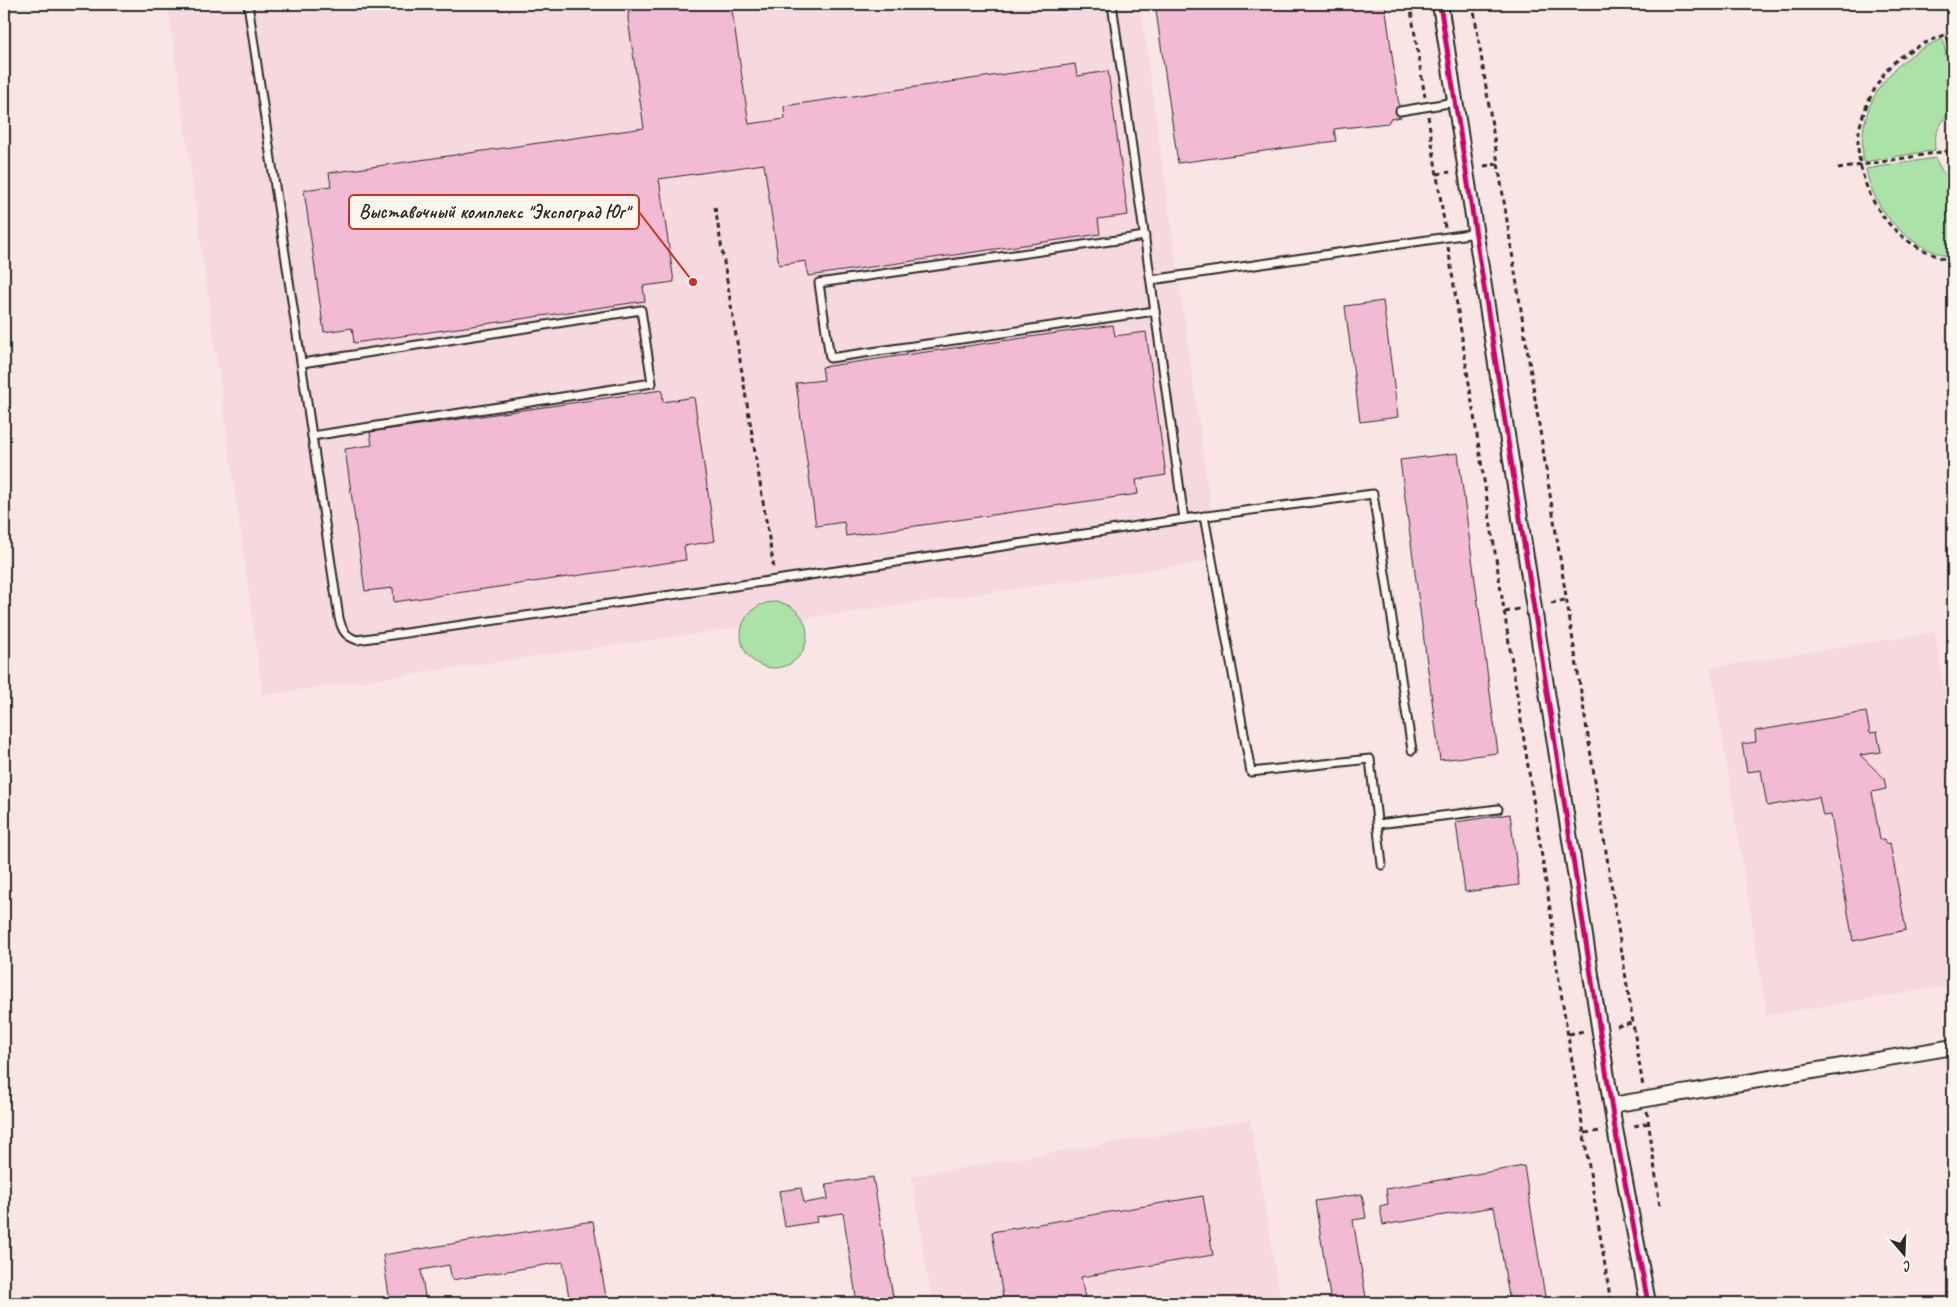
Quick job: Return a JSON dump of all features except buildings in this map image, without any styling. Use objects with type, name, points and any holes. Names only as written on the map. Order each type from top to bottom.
[{"type":"street","points":[[1440,4],[1612,1105],[1648,1303]]},
{"type":"street","points":[[1612,1105],[1953,1047]]},
{"type":"lane","points":[[248,4],[339,618],[342,630],[348,637],[357,640],[1204,516],[1373,494],[1412,750]]},
{"type":"lane","points":[[1112,4],[1184,519]]},
{"type":"lane","points":[[1400,111],[1455,102]]},
{"type":"lane","points":[[1151,280],[1476,233]]},
{"type":"lane","points":[[1145,236],[819,283],[830,358],[1155,310]]},
{"type":"lane","points":[[302,363],[641,310],[652,383],[312,436]]},
{"type":"lane","points":[[1204,516],[1251,772],[1370,759],[1382,864]]},
{"type":"lane","points":[[1378,824],[1498,809]]},
{"type":"path","points":[[1410,4],[1553,928],[1553,943],[1611,1303]]},
{"type":"path","points":[[1473,4],[1565,600],[1644,1091]]},
{"type":"path","points":[[1948,7],[1953,40]]},
{"type":"path","points":[[1953,32],[1917,45],[1886,71],[1866,105],[1858,145],[1865,185],[1884,220],[1912,245],[1946,260],[1953,261]]},
{"type":"path","points":[[1838,169],[1953,150]]},
{"type":"path","points":[[1484,166],[1498,164]]},
{"type":"path","points":[[1437,174],[1450,172]]},
{"type":"path","points":[[715,207],[776,580]]},
{"type":"path","points":[[1551,603],[1565,600]]},
{"type":"path","points":[[1504,612],[1519,609]]},
{"type":"path","points":[[1617,1026],[1632,1023]]},
{"type":"path","points":[[1569,1034],[1584,1031]]},
{"type":"path","points":[[1646,1106],[1660,1207]]},
{"type":"path","points":[[1634,1126],[1649,1123]]},
{"type":"path","points":[[1585,1133],[1601,1131]]},
{"type":"shaded area","points":[[168,4],[1140,4],[1218,560],[263,695]]},
{"type":"shaded area","points":[[1935,632],[1953,744],[1953,985],[1767,1015],[1711,668]]},
{"type":"shaded area","points":[[1250,1120],[1281,1303],[932,1303],[912,1176]]},
{"type":"green space","points":[[1943,39],[1953,95],[1953,111],[1939,128],[1935,138],[1935,150],[1864,162],[1862,141],[1865,122],[1871,103],[1881,86],[1893,71],[1908,58],[1925,47]]},
{"type":"green space","points":[[1935,158],[1942,171],[1953,182],[1953,257],[1937,253],[1922,246],[1896,227],[1885,214],[1877,200],[1870,185],[1866,169]]},
{"type":"green space","points":[[767,602],[781,602],[793,607],[802,616],[807,628],[805,648],[798,659],[781,668],[767,668],[755,663],[746,654],[741,642],[741,628],[746,616],[755,607]]},
{"type":"cycle path","points":[[1440,4],[1615,1129],[1648,1303]]},
{"type":"place","name":"Выставочный комплекс \"Экспоград Юг\"","points":[[693,282]]}]
